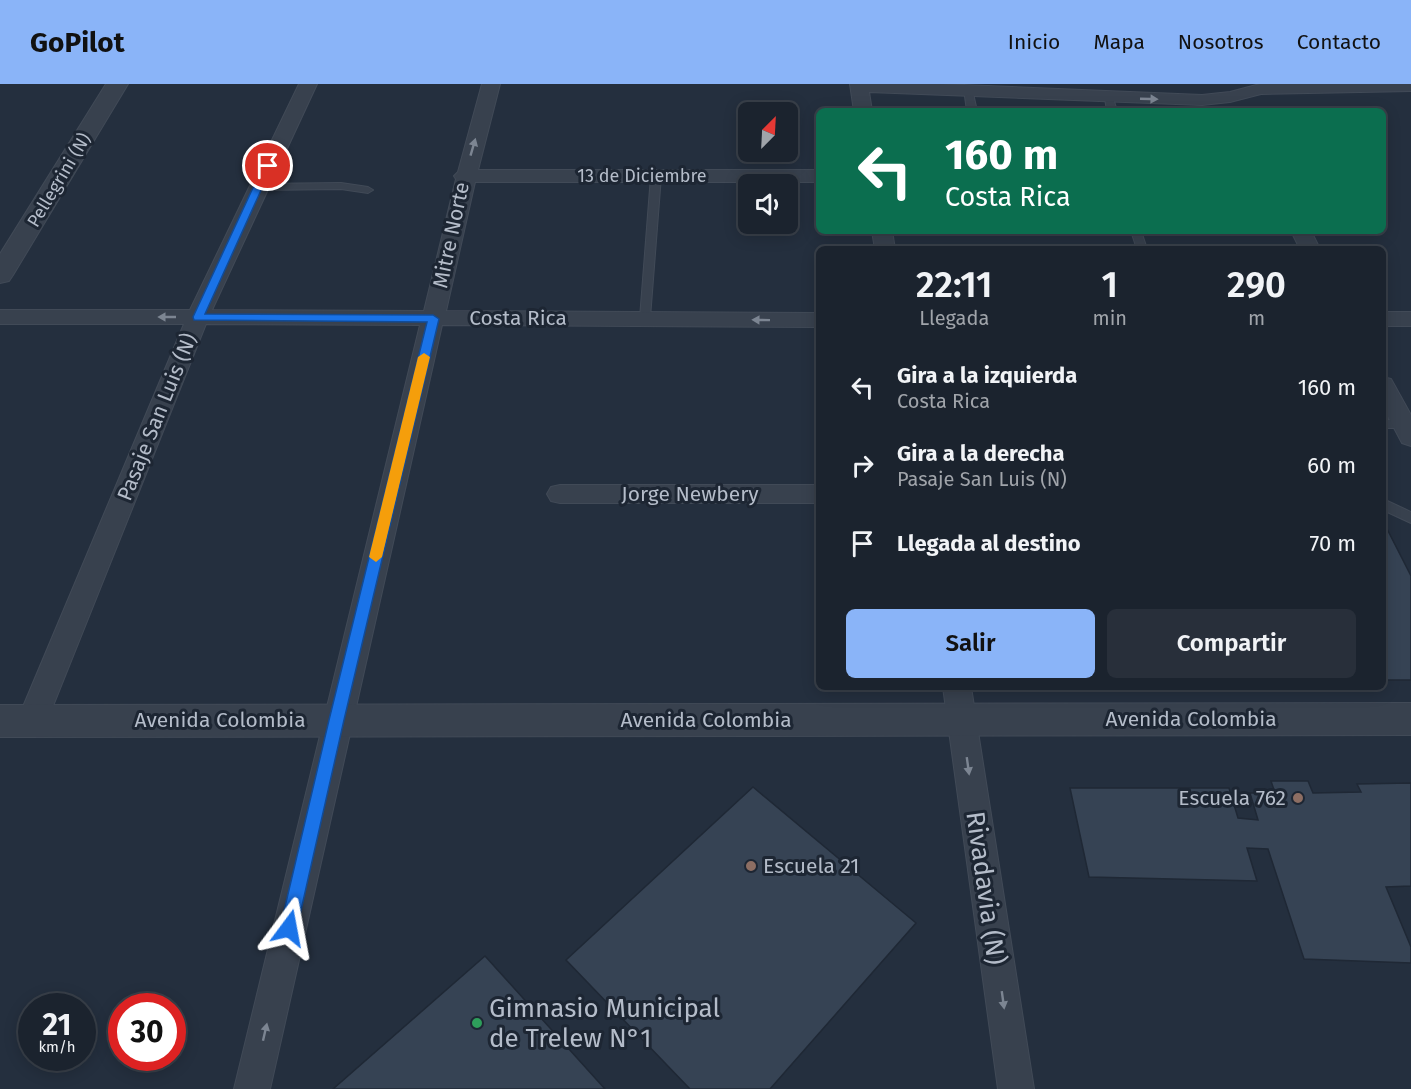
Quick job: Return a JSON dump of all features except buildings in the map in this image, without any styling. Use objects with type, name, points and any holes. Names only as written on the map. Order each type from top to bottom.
[{"type":"street","name":"Pellegrini (N)","points":[[0,275],[117,84]]},
{"type":"street","name":"Pasaje San Luis (N)","points":[[16,721],[198,317],[308,84]]},
{"type":"street","name":"Mitre Norte","points":[[252,1089],[336,720],[433,319],[464,176],[490,84]]},
{"type":"street","points":[[863,108],[859,85],[968,90],[1110,104],[1202,100],[1230,97],[1261,89],[1411,86]]},
{"type":"street","name":"13 de Diciembre","points":[[464,176],[816,176]]},
{"type":"street","name":"Costa Rica","points":[[0,317],[645,318],[816,321]]},
{"type":"street","points":[[1386,319],[1411,319]]},
{"type":"street","points":[[1386,393],[1399,428]]},
{"type":"street","name":"Jorge Newbery","points":[[560,494],[816,494]]},
{"type":"street","name":"Avenida Colombia","points":[[16,721],[336,720],[959,703],[1411,719]]},
{"type":"street","name":"Rivadavia (N)","points":[[959,703],[1016,1089]]},
{"type":"lane","points":[[968,90],[971,108]]},
{"type":"lane","points":[[645,318],[656,176]]},
{"type":"lane","points":[[258,187],[341,186],[368,190]]},
{"type":"lane","points":[[1386,506],[1411,518]]},
{"type":"slow traffic","points":[[376,557],[424,357]]},
{"type":"place","name":"Escuela 762","points":[[1298,798]]},
{"type":"place","name":"Escuela 21","points":[[751,866]]},
{"type":"place","name":"Gimnasio Municipal de Trelew N°1","points":[[477,1023]]},
{"type":"route","points":[[268,166],[198,317],[433,319],[336,720],[289,928]]}]
